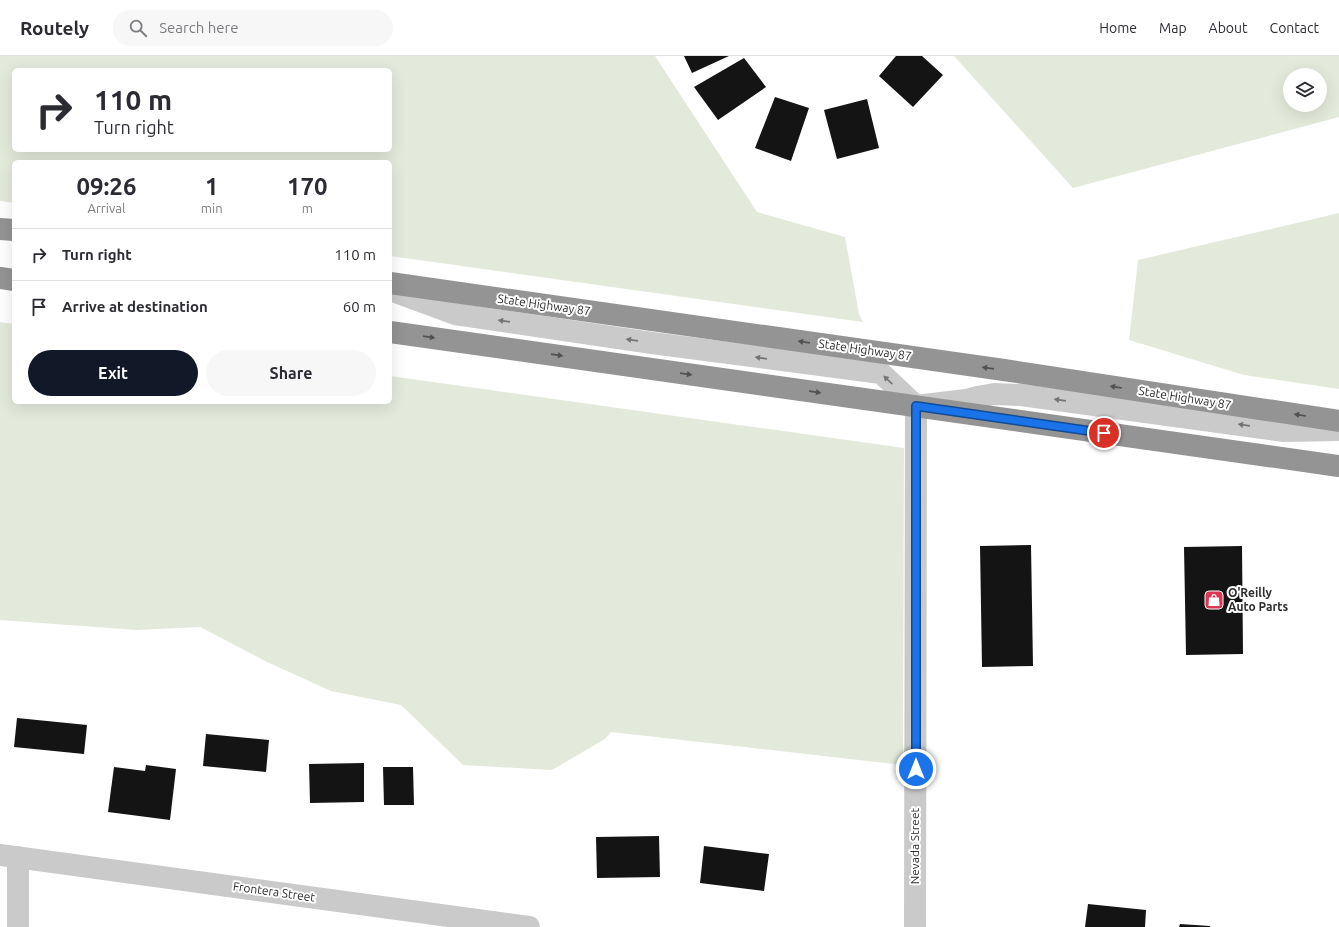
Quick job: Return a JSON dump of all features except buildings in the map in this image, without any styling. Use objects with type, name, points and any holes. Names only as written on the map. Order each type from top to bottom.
[{"type":"highway","points":[[0,228],[12,230]]},
{"type":"highway","points":[[0,278],[12,280]]},
{"type":"highway","name":"State Highway 87","points":[[392,283],[1004,370],[1339,421]]},
{"type":"highway","points":[[392,332],[1339,466]]},
{"type":"street","points":[[392,291],[455,314],[660,344],[881,373],[916,406],[966,400],[994,394],[1021,395],[1284,431],[1339,430]]},
{"type":"street","name":"Nevada Street","points":[[915,927],[916,406]]},
{"type":"street","points":[[9,856],[18,927]]},
{"type":"street","name":"Frontera Street","points":[[9,856],[470,923],[530,927]]},
{"type":"green space","points":[[0,56],[655,56],[757,212],[845,237],[859,314],[863,322],[392,256],[392,160],[12,160],[12,203],[0,201]]},
{"type":"green space","points":[[954,56],[1339,56],[1339,117],[1073,188]]},
{"type":"green space","points":[[1339,213],[1339,389],[1244,375],[1129,340],[1138,260]]},
{"type":"green space","points":[[0,322],[12,324],[12,404],[392,404],[392,376],[904,448],[903,765],[611,732],[605,739],[552,770],[463,765],[401,705],[331,691],[267,662],[200,627],[137,630],[0,620]]},
{"type":"place","name":"O'Reilly Auto Parts","points":[[1214,600]]},
{"type":"route","points":[[916,769],[916,406],[1104,433]]}]
